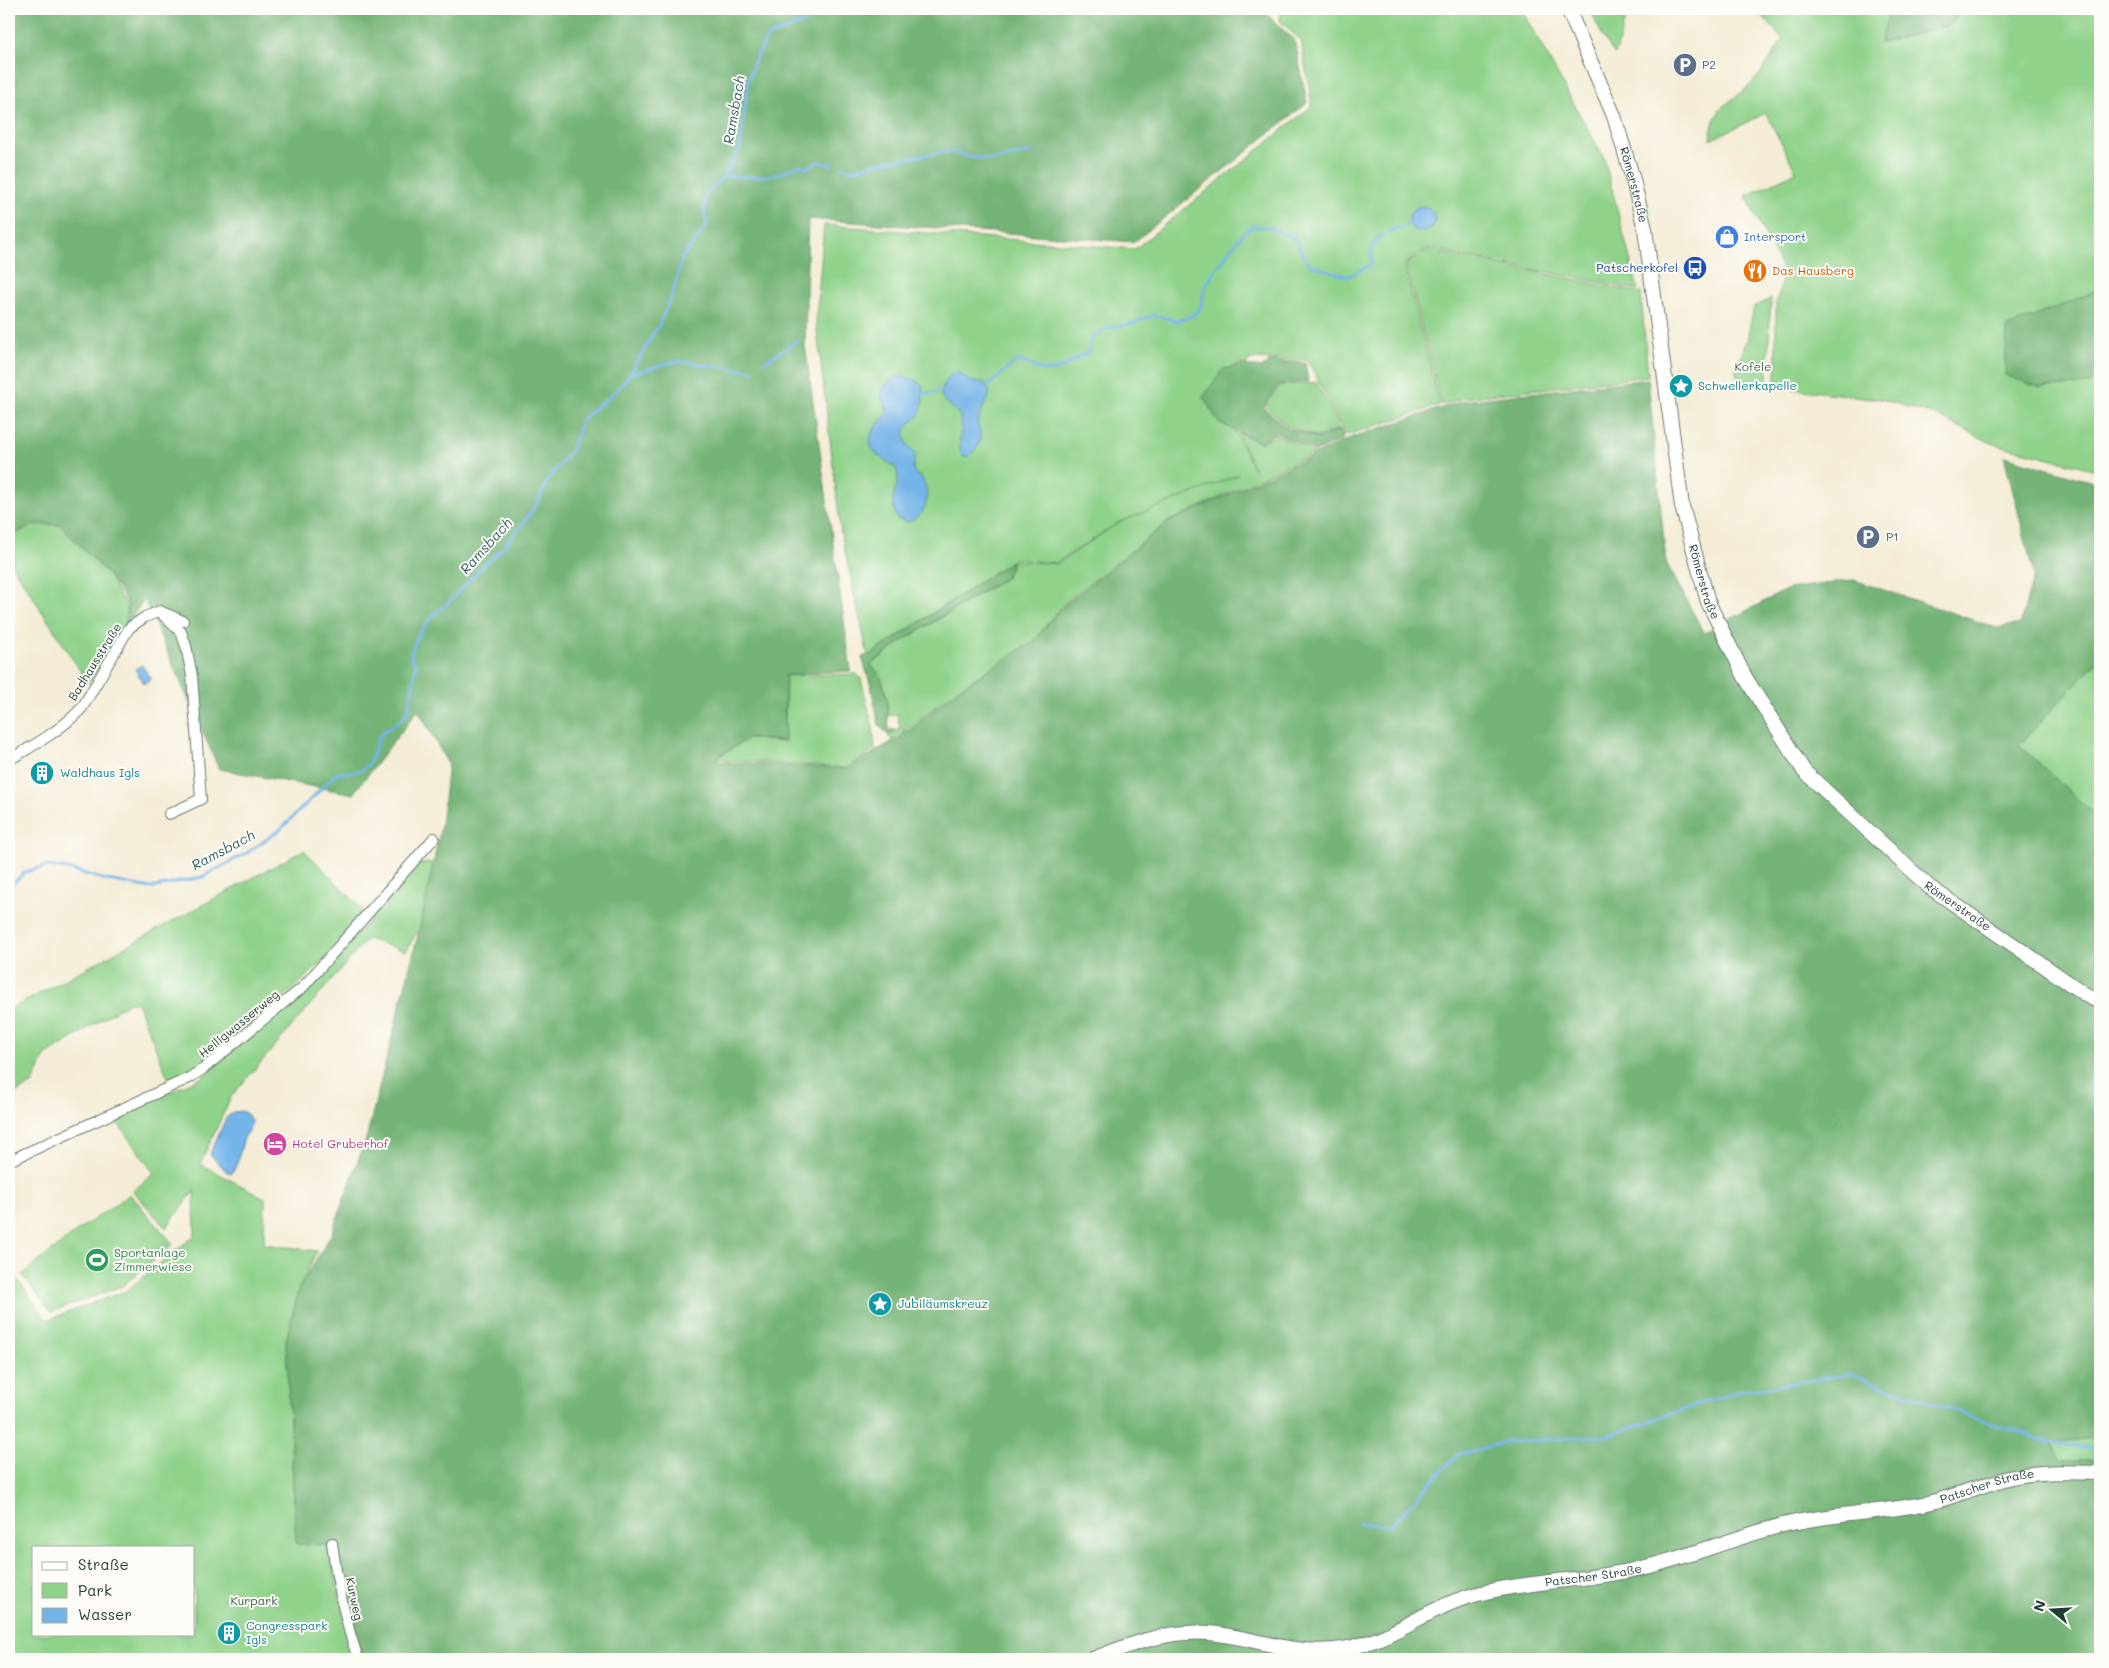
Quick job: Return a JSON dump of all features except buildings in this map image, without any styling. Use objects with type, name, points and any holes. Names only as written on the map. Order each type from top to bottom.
[{"type":"main road","name":"Römerstraße","points":[[1568,9],[1614,116],[1632,176],[1645,229],[1682,506],[1708,602],[1745,677],[1804,771],[1928,886],[2100,1002]]},
{"type":"main road","name":"Patscher Straße","points":[[1093,1659],[1152,1637],[1179,1633],[1212,1633],[1299,1650],[1342,1650],[1370,1642],[1447,1605],[1491,1591],[1636,1569],[1790,1524],[1933,1502],[2020,1476],[2100,1472]]},
{"type":"street","points":[[160,611],[183,621]]},
{"type":"street","points":[[160,611],[181,632],[186,646],[194,693],[201,799],[169,814]]},
{"type":"street","name":"Badhausstraße","points":[[9,760],[45,740],[72,719],[82,708],[129,628],[145,617],[160,611]]},
{"type":"street","name":"Heiligwasserweg","points":[[9,1161],[189,1078],[203,1069],[303,988],[434,838]]},
{"type":"street","name":"Kurweg","points":[[332,1543],[337,1584],[347,1627],[358,1659]]},
{"type":"green space","points":[[9,9],[1261,9],[1295,41],[1307,103],[1134,242],[808,219],[805,345],[851,671],[785,675],[784,741],[747,738],[712,761],[846,769],[898,738],[962,687],[1034,641],[1062,607],[1169,522],[1353,437],[1463,401],[1648,379],[1666,562],[1704,633],[1788,589],[1854,580],[1997,628],[2020,624],[2034,575],[2004,456],[2100,484],[2100,658],[2019,745],[2100,820],[2100,1437],[2051,1443],[2061,1460],[2100,1460],[2100,1659],[361,1659],[327,1545],[296,1544],[286,1341],[299,1288],[331,1235],[366,1139],[420,927],[441,826],[448,764],[418,710],[353,794],[219,769],[144,599],[126,626],[128,604],[110,576],[60,524],[34,524],[13,534],[11,565],[9,566]]},
{"type":"green space","points":[[1281,9],[1521,9],[1604,158],[1638,290],[1426,248],[1404,265],[1440,405],[1347,435],[1307,360],[1250,359],[1221,403],[1254,469],[1238,433],[1261,443],[1275,434],[1316,452],[1169,521],[1061,606],[1034,641],[961,687],[892,740],[888,736],[900,727],[897,714],[887,716],[885,688],[880,676],[871,665],[901,642],[1006,578],[1013,561],[1057,564],[1120,522],[1056,563],[1014,559],[868,656],[841,533],[816,322],[824,225],[1135,249],[1312,106],[1301,41],[1280,21]]},
{"type":"green space","points":[[1590,9],[1628,9],[1615,55],[1603,37]]},
{"type":"green space","points":[[1757,9],[1890,9],[1881,43],[1950,25],[1962,9],[2003,9],[2012,14],[2025,9],[2100,9],[2100,288],[2084,296],[2090,384],[2100,376],[2100,471],[1991,443],[1938,416],[1881,399],[1776,387],[1776,303],[1784,273],[1746,196],[1796,172],[1766,113],[1710,140],[1715,118],[1720,111],[1754,81],[1783,40]]},
{"type":"green space","points":[[1890,9],[1962,9],[1950,25],[1880,43]]},
{"type":"green space","points":[[1426,250],[1641,293],[1648,376],[1463,398],[1442,405],[1406,265]]},
{"type":"green space","points":[[2100,288],[2100,376],[2090,384],[2040,388],[2005,375],[2007,327]]},
{"type":"green space","name":"Kofele","points":[[1771,299],[1767,379],[1762,385],[1738,381],[1736,369],[1746,342],[1749,340],[1747,339],[1754,307]]},
{"type":"green space","points":[[1269,361],[1305,363],[1308,381],[1278,385],[1263,407],[1288,429],[1318,438],[1336,431],[1344,433],[1342,440],[1317,451],[1275,432],[1261,442],[1219,423],[1203,397],[1223,369],[1242,365],[1262,368]]},
{"type":"green space","points":[[1316,382],[1343,431],[1335,430],[1317,437],[1288,427],[1265,406],[1279,386]]},
{"type":"green space","points":[[34,525],[59,525],[110,577],[119,595],[127,604],[125,627],[88,683],[12,565],[14,535]]},
{"type":"green space","points":[[1012,561],[1006,577],[900,642],[870,665],[880,674],[887,698],[889,730],[895,730],[888,735],[879,725],[871,686],[862,657],[872,654]]},
{"type":"green space","points":[[2100,658],[2100,820],[2019,745]]},
{"type":"green space","points":[[857,674],[861,679],[873,728],[875,749],[847,768],[715,759],[748,739],[785,742],[786,676]]},
{"type":"green space","points":[[304,850],[364,911],[319,965],[251,1028],[191,1072],[169,1080],[137,1003],[129,1002],[45,1056],[33,1083],[9,1097],[9,1010]]},
{"type":"green space","name":"Kurpark","points":[[435,862],[420,927],[406,951],[367,939],[231,1097],[200,1164],[265,1198],[264,1244],[317,1251],[299,1288],[286,1341],[296,1544],[327,1545],[355,1659],[9,1659],[9,1282],[17,1279],[47,1320],[126,1291],[195,1235],[194,1191],[166,1228],[133,1191],[154,1173],[116,1121],[151,1100],[201,1078],[321,975],[419,864]]},
{"type":"green space","name":"Sportanlage Zimmerwiese","points":[[130,1194],[173,1244],[122,1286],[51,1312],[22,1275],[73,1234]]},
{"type":"green space","points":[[2100,1437],[2100,1460],[2061,1460],[2050,1443]]},
{"type":"water","points":[[1422,206],[1431,210],[1435,219],[1431,228],[1422,232],[1413,228],[1409,219],[1413,210]]},
{"type":"water","points":[[957,372],[971,381],[984,382],[990,393],[977,424],[980,434],[979,443],[974,451],[966,457],[962,456],[960,451],[962,426],[960,417],[943,399],[942,395],[942,389],[948,379]]},
{"type":"water","points":[[903,376],[915,380],[922,385],[923,399],[921,409],[907,427],[905,438],[915,455],[913,469],[924,483],[927,497],[920,515],[908,522],[898,519],[894,510],[893,497],[898,481],[896,468],[874,451],[870,440],[877,425],[888,413],[882,397],[883,389],[891,380]]},
{"type":"water","points":[[142,665],[151,679],[144,684],[135,669]]},
{"type":"water","points":[[242,1111],[248,1115],[252,1123],[244,1138],[237,1164],[232,1173],[227,1172],[210,1154],[226,1118],[233,1112]]},
{"type":"waterway","name":"Ramsbach","points":[[9,887],[25,872],[48,866],[151,888],[202,877],[247,853],[281,829],[337,773],[357,772],[367,766],[381,735],[401,720],[406,713],[416,664],[411,659],[412,652],[421,631],[431,618],[499,552],[521,526],[537,504],[549,478],[571,451],[582,419],[615,392],[630,374],[660,323],[672,296],[682,258],[707,225],[704,212],[705,195],[724,176],[740,148],[748,81],[755,61],[767,37],[801,24],[826,9]]},
{"type":"waterway","points":[[842,167],[852,170],[882,162],[950,151],[969,157],[994,160],[1032,152]]},
{"type":"waterway","points":[[724,176],[754,177],[771,175],[800,165],[806,168],[817,162],[832,165]]},
{"type":"waterway","points":[[988,386],[1016,361],[1042,370],[1054,371],[1060,369],[1088,352],[1093,336],[1107,328],[1131,324],[1153,315],[1178,321],[1192,316],[1200,309],[1205,288],[1213,273],[1244,232],[1253,226],[1268,227],[1294,238],[1307,261],[1313,266],[1350,276],[1371,264],[1371,250],[1378,238],[1409,224]]},
{"type":"waterway","points":[[764,362],[799,340]]},
{"type":"waterway","points":[[630,374],[676,361],[754,371]]},
{"type":"waterway","points":[[923,394],[942,391]]},
{"type":"waterway","points":[[1359,1523],[1390,1526],[1457,1455],[1506,1442],[1607,1436],[1731,1393],[1849,1374],[2050,1443],[2100,1449]]},
{"type":"place","name":"P2","points":[[1685,65]]},
{"type":"place","name":"Intersport","points":[[1727,237]]},
{"type":"place","name":"Patscherkofel","points":[[1695,268]]},
{"type":"place","name":"Das Hausberg","points":[[1755,271]]},
{"type":"place","name":"Schwellerkapelle","points":[[1681,386]]},
{"type":"place","name":"P1","points":[[1868,537]]},
{"type":"place","name":"Waldhaus Igls","points":[[42,773]]},
{"type":"place","name":"Hotel Gruberhof","points":[[275,1144]]},
{"type":"place","name":"Sportanlage Zimmerwiese","points":[[97,1260]]},
{"type":"place","name":"Jubiläumskreuz","points":[[880,1304]]},
{"type":"place","name":"Congresspark Igls","points":[[229,1633]]}]
